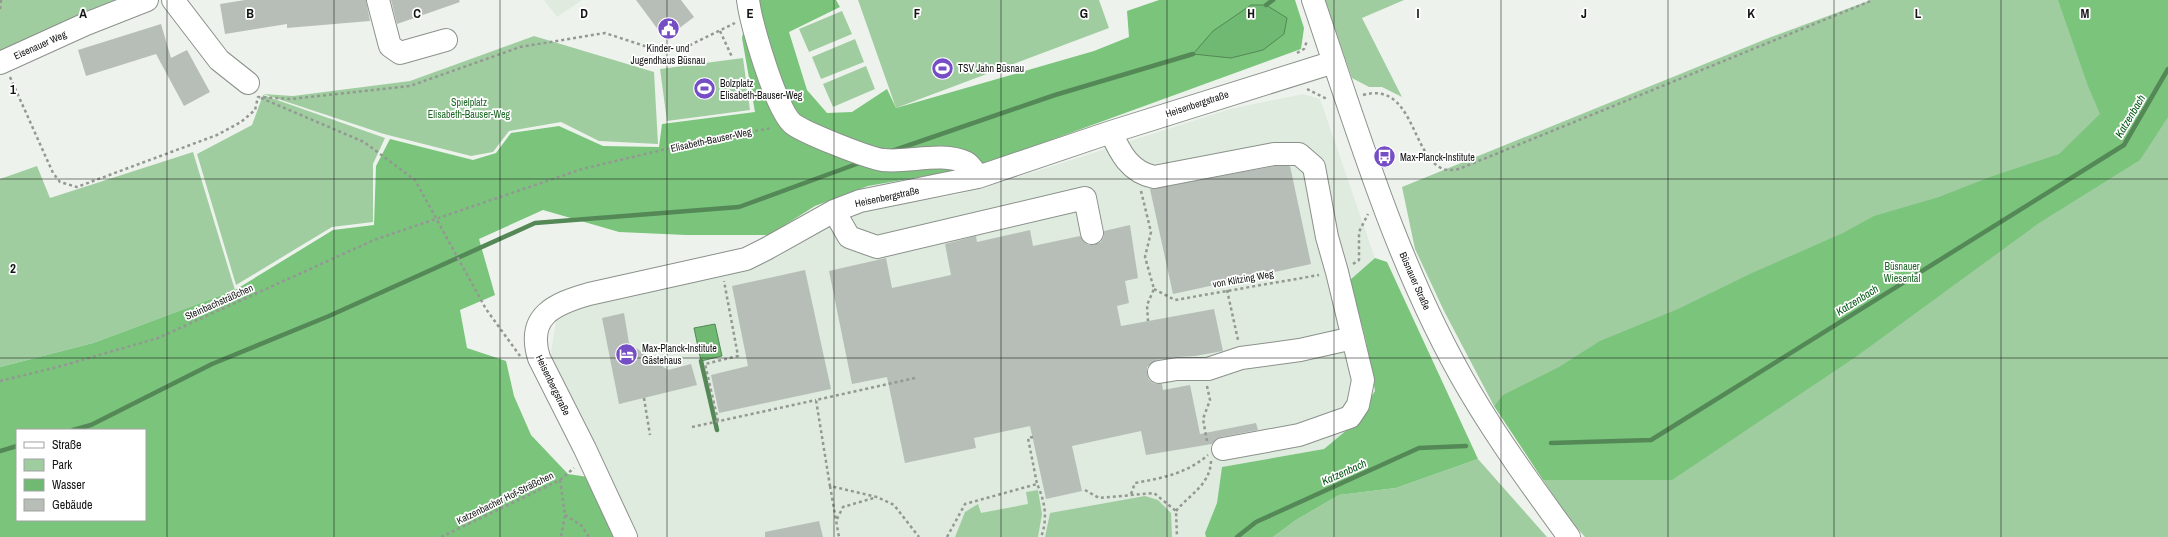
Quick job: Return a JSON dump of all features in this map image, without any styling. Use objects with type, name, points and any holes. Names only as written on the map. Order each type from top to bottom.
[{"type":"street","name":"Eisenauer Weg","points":[[2,62],[86,24],[147,0]]},
{"type":"street","points":[[172,0],[219,60],[253,90]]},
{"type":"street","points":[[378,0],[390,46],[400,53],[446,40]]},
{"type":"street","name":"Büsnauer Straße","points":[[1313,0],[1388,216],[1420,295],[1468,390],[1526,478],[1569,537]]},
{"type":"street","points":[[750,8],[757,42],[776,96],[792,124],[815,136],[882,160],[949,158],[968,163],[978,177]]},
{"type":"street","name":"Heisenbergstraße","points":[[626,537],[534,345],[535,335],[540,320],[549,310],[563,301],[746,259],[766,250],[834,210],[860,201],[978,177],[1110,132],[1334,62]]},
{"type":"street","points":[[1110,132],[1117,147],[1132,168],[1145,175],[1163,180],[1274,157],[1299,154],[1314,167],[1327,237],[1338,272],[1363,380],[1358,405],[1350,416],[1299,435],[1217,451]]},
{"type":"street","points":[[834,210],[849,236],[877,247],[1085,198],[1092,233]]},
{"type":"street","points":[[1159,372],[1177,369],[1208,369],[1241,358],[1300,350],[1353,338]]},
{"type":"path","points":[[0,9],[1,0]]},
{"type":"path","points":[[1358,97],[1374,94],[1384,96],[1398,103],[1406,114],[1433,162],[1441,168],[1448,170],[1459,169],[1873,0]]},
{"type":"path","points":[[253,90],[291,99],[410,86],[520,47],[604,33],[657,50],[686,47],[720,31],[750,8]]},
{"type":"path","points":[[720,31],[732,57]]},
{"type":"path","points":[[1308,38],[1304,49],[1297,54],[1307,90],[1326,98],[1330,103]]},
{"type":"path","points":[[2,62],[52,173],[60,182],[77,187],[217,135],[241,122],[255,110],[253,90]]},
{"type":"path","points":[[253,90],[364,142],[415,180],[437,217],[486,309],[519,356],[539,358]]},
{"type":"path","name":"Elisabeth-Bauser-Weg","points":[[437,217],[582,169],[700,141],[792,124]]},
{"type":"path","points":[[1139,186],[1151,232],[1145,257],[1154,289],[1147,305],[1148,321]]},
{"type":"path","points":[[1338,272],[1359,260],[1359,232],[1369,214]]},
{"type":"path","name":"Steinbachsträßchen","points":[[0,381],[58,367],[158,338],[374,240],[437,217]]},
{"type":"path","points":[[718,421],[705,364],[738,356],[721,265]]},
{"type":"path","name":"von Klitzing Weg","points":[[1154,289],[1175,300],[1338,272]]},
{"type":"path","points":[[1227,290],[1234,319]]},
{"type":"path","points":[[1177,537],[1176,511],[1189,496],[1201,489],[1208,476],[1217,451],[1203,419],[1210,400],[1205,378],[1208,369]]},
{"type":"path","points":[[692,427],[915,378]]},
{"type":"path","points":[[644,398],[650,435]]},
{"type":"path","points":[[816,400],[839,537]]},
{"type":"path","points":[[1033,437],[1028,438],[1037,484],[1042,496],[1046,521],[1041,537]]},
{"type":"path","name":"Katzenbacher Hof-Sträßchen","points":[[441,537],[560,480],[573,470],[585,449]]},
{"type":"path","points":[[1131,494],[1135,483],[1167,477],[1183,472],[1197,465],[1217,451]]},
{"type":"path","points":[[560,480],[565,515],[561,537]]},
{"type":"path","points":[[947,537],[965,504],[1037,484]]},
{"type":"path","points":[[830,486],[877,497],[894,505],[919,537]]},
{"type":"path","points":[[1085,490],[1099,498],[1154,493],[1176,511]]},
{"type":"path","points":[[836,520],[843,506],[877,497]]},
{"type":"path","points":[[565,515],[581,525],[589,537]]},
{"type":"shaded area","points":[[544,0],[582,0],[557,17]]},
{"type":"shaded area","points":[[1303,94],[1320,99],[1375,258],[1350,280],[1366,341],[1375,391],[1348,429],[1324,449],[1222,467],[1217,503],[1205,533],[1206,537],[620,537],[558,386],[551,352],[556,321],[576,307],[776,258],[822,228],[875,208],[956,195],[1006,181],[1230,109]]},
{"type":"green space","points":[[0,0],[122,0],[0,55]]},
{"type":"green space","points":[[750,0],[836,0],[840,7],[789,32],[807,90],[827,113],[852,112],[887,89],[896,108],[1094,51],[1129,37],[1127,11],[1159,0],[1295,0],[1304,28],[1301,49],[999,159],[948,172],[868,186],[815,206],[769,235],[686,235],[619,232],[543,210],[479,239],[495,295],[460,310],[467,348],[506,361],[514,396],[531,435],[568,474],[588,477],[620,537],[0,537],[0,367],[93,343],[235,290],[333,230],[374,225],[376,166],[390,139],[473,160],[496,153],[511,133],[559,126],[603,146],[659,147],[662,124],[755,112],[742,38]]},
{"type":"green space","name":"TSV Jahn Büsnau","points":[[858,0],[1099,0],[1109,28],[896,108]]},
{"type":"green space","points":[[1325,0],[1404,0],[1362,18],[1402,97],[1382,87],[1369,87],[1352,78]]},
{"type":"green space","name":"Büsnauer Wiesental","points":[[1871,0],[2168,0],[2168,537],[1585,537],[1568,518],[1543,480],[1561,480],[1503,396],[1494,406],[1444,311],[1415,249],[1402,187],[1771,37]]},
{"type":"green space","points":[[2058,0],[2168,0],[2168,117],[2140,160],[2039,223],[1857,356],[1672,480],[1543,480],[1494,406],[1503,395],[1559,367],[1600,341],[1678,309],[1752,273],[1843,233],[1874,216],[1939,197],[1990,177],[2059,154],[2100,114],[2088,86]]},
{"type":"green space","points":[[842,11],[852,34],[809,52],[799,29]]},
{"type":"green space","name":"Spielplatz Elisabeth-Bauser-Weg","points":[[534,36],[654,72],[658,144],[599,141],[561,122],[509,131],[493,152],[471,156],[384,134],[263,94],[293,96],[410,81]]},
{"type":"green space","points":[[855,39],[864,62],[821,79],[812,57]]},
{"type":"green space","name":"Bolzplatz Elisabeth-Bauser-Weg","points":[[743,58],[750,110],[667,121],[660,69]]},
{"type":"green space","points":[[866,66],[875,89],[833,107],[823,84]]},
{"type":"green space","points":[[263,95],[385,138],[373,164],[373,222],[332,227],[236,285],[197,154],[252,125]]},
{"type":"green space","points":[[193,152],[235,290],[93,343],[0,367],[0,179],[37,166],[50,198]]},
{"type":"green space","points":[[1375,258],[1387,262],[1478,459],[1396,488],[1339,495],[1296,520],[1273,537],[1206,537],[1205,533],[1217,503],[1222,467],[1324,449],[1348,429],[1375,391],[1366,341],[1350,280]]},
{"type":"green space","points":[[1478,459],[1547,537],[1273,537],[1296,520],[1339,495],[1396,488]]},
{"type":"green space","points":[[1038,490],[1042,514],[1038,537],[955,537],[965,512],[978,504],[981,513],[1028,504],[1026,492]]},
{"type":"green space","points":[[1145,496],[1158,500],[1171,513],[1172,537],[1045,537],[1050,513]]},
{"type":"water","points":[[1251,5],[1266,5],[1287,18],[1284,34],[1263,50],[1231,58],[1193,54],[1213,31]]},
{"type":"water","points":[[715,324],[722,356],[701,361],[694,328]]},
{"type":"building","points":[[245,0],[366,0],[370,21],[287,28],[287,24],[225,34],[220,4]]},
{"type":"building","points":[[391,0],[459,0],[460,2],[397,24]]},
{"type":"building","name":"Kinder- und Jugendhaus Büsnau","points":[[636,0],[681,0],[694,17],[665,39]]},
{"type":"building","points":[[161,24],[171,58],[187,50],[210,92],[184,106],[156,54],[86,76],[78,50]]},
{"type":"building","points":[[1275,166],[1290,166],[1311,264],[1173,294],[1150,189]]},
{"type":"building","points":[[1130,225],[1138,278],[1125,281],[1129,303],[1117,306],[1121,326],[1214,309],[1223,351],[1157,360],[1147,367],[1149,380],[1155,384],[1162,384],[1163,390],[1190,385],[1200,434],[1256,423],[1258,430],[1221,437],[1212,444],[1146,455],[1141,431],[1072,446],[1082,491],[1046,499],[1030,426],[974,438],[976,448],[905,463],[887,377],[852,384],[829,271],[886,258],[892,288],[951,275],[945,244],[976,236],[977,242],[1030,230],[1033,246],[1080,236],[1088,245],[1094,245],[1101,242],[1104,237],[1104,231]]},
{"type":"building","points":[[805,270],[831,389],[719,413],[711,375],[748,366],[732,286]]},
{"type":"building","name":"Max-Planck-Institute Gästehaus","points":[[624,313],[629,343],[668,370],[691,364],[697,385],[619,404],[602,318]]},
{"type":"building","points":[[819,521],[823,537],[765,537],[765,532]]},
{"type":"waterway","points":[[1266,5],[1273,0]]},
{"type":"waterway","points":[[892,151],[1055,95],[1193,54]]},
{"type":"waterway","name":"Katzenbach","points":[[1551,443],[1651,440],[2124,145],[2168,69]]},
{"type":"waterway","points":[[77,429],[91,425],[212,364],[329,316],[535,223],[739,207],[862,162]]},
{"type":"waterway","points":[[701,361],[717,430]]},
{"type":"waterway","points":[[0,451],[16,446]]},
{"type":"waterway","name":"Katzenbach","points":[[1237,537],[1256,522],[1419,448],[1466,446]]},
{"type":"place","name":"Kinder- und Jugendhaus Büsnau","points":[[668,28]]},
{"type":"place","name":"TSV Jahn Büsnau","points":[[942,68]]},
{"type":"place","name":"Bolzplatz Elisabeth-Bauser-Weg","points":[[705,89]]},
{"type":"place","name":"Max-Planck-Institute","points":[[1384,157]]},
{"type":"place","name":"Max-Planck-Institute Gästehaus","points":[[627,354]]}]
